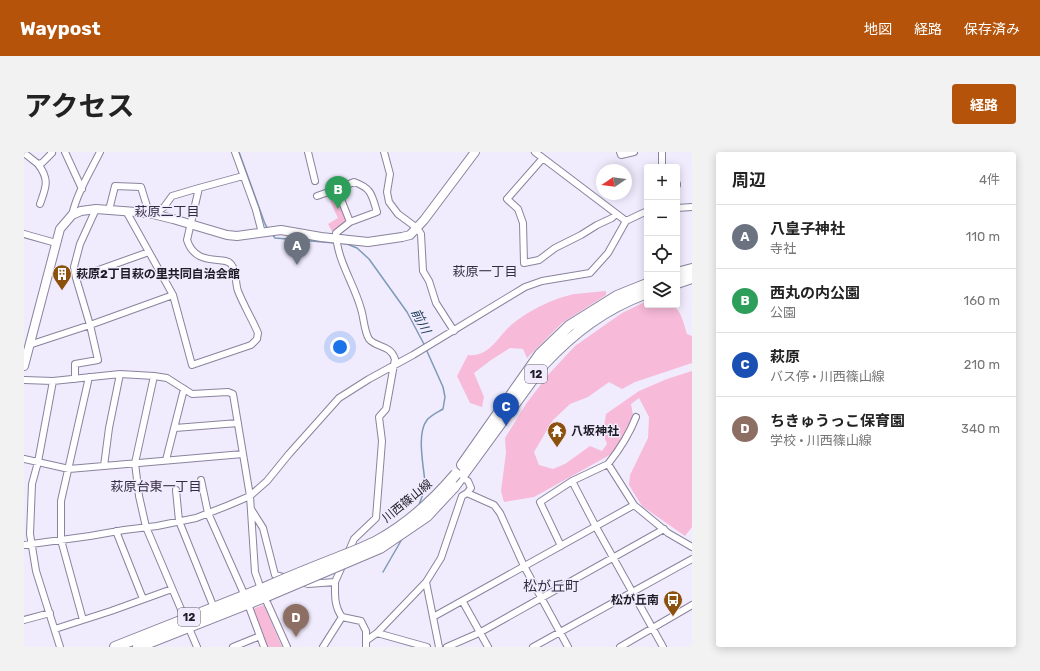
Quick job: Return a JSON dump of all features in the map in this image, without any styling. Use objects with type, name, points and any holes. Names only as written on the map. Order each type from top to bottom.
[{"type":"main road","points":[[680,273],[692,269]]},
{"type":"main road","points":[[680,282],[692,278]]},
{"type":"main road","name":"川西篠山線","points":[[264,592],[380,548],[427,516],[454,487],[459,476],[540,354],[569,326],[618,296],[644,285]]},
{"type":"main road","name":"川西篠山線","points":[[115,647],[187,623],[246,600],[359,550],[377,541],[407,521],[459,476],[543,365],[558,348],[600,315],[625,301],[644,294]]},
{"type":"main road","name":"川西篠山線","points":[[138,647],[156,644],[187,623],[214,608],[246,600]]},
{"type":"street","points":[[38,164],[42,163],[52,153],[51,152]]},
{"type":"street","points":[[65,152],[82,189]]},
{"type":"street","points":[[72,215],[82,189],[100,152]]},
{"type":"street","points":[[234,152],[256,210],[262,233]]},
{"type":"street","points":[[308,152],[315,182]]},
{"type":"street","points":[[384,152],[390,174],[387,192],[389,202],[398,214],[416,228],[421,234],[421,257],[423,271],[429,281],[436,303],[454,330]]},
{"type":"street","points":[[24,366],[27,346],[60,229],[72,215],[81,211],[96,209],[152,214],[227,235],[237,236],[281,230],[337,239],[368,242],[402,237],[410,235],[446,191],[475,152]]},
{"type":"street","points":[[535,152],[626,221]]},
{"type":"street","points":[[620,152],[621,155],[634,152]]},
{"type":"street","points":[[662,152],[662,164]]},
{"type":"street","points":[[24,153],[38,164],[43,171],[47,184],[40,204]]},
{"type":"street","points":[[543,158],[508,199],[518,209],[523,223],[524,263],[539,260],[555,248],[612,218],[616,214]]},
{"type":"street","points":[[152,214],[164,207],[172,196],[243,176]]},
{"type":"street","points":[[317,196],[354,182],[364,185],[371,193],[376,212],[350,222],[336,233],[337,247],[361,308],[370,341],[393,353],[395,359],[386,409],[379,418],[382,441],[376,518],[354,539],[335,582],[335,599],[337,610],[342,617],[361,621],[366,632],[366,647]]},
{"type":"street","points":[[108,210],[115,186],[141,187],[152,214]]},
{"type":"street","points":[[126,211],[173,294],[192,365],[251,345],[257,339],[258,333],[238,290],[232,265],[228,261],[204,259],[189,247],[186,240],[199,188]]},
{"type":"street","points":[[337,189],[350,222]]},
{"type":"street","points":[[680,208],[692,207]]},
{"type":"street","points":[[75,378],[75,364],[98,360],[74,267],[80,244],[96,209]]},
{"type":"street","points":[[24,545],[196,518],[250,496],[267,481],[339,398],[525,287],[542,281],[590,273],[608,253],[626,221],[644,212]]},
{"type":"street","points":[[24,234],[56,243]]},
{"type":"street","points":[[76,278],[149,252]]},
{"type":"street","points":[[27,346],[90,325],[173,294]]},
{"type":"street","points":[[104,466],[109,428],[120,374]]},
{"type":"street","points":[[24,380],[53,381],[120,374],[154,376],[167,378],[192,394],[228,392],[233,394],[250,496],[255,572],[287,647]]},
{"type":"street","points":[[154,376],[135,463],[139,496],[146,527],[198,647]]},
{"type":"street","points":[[83,620],[61,540],[61,501],[89,377]]},
{"type":"street","points":[[53,381],[38,462],[32,484],[30,534],[36,571],[60,647]]},
{"type":"street","points":[[166,460],[184,389]]},
{"type":"street","points":[[561,546],[540,502],[572,481],[608,464],[620,450],[636,417]]},
{"type":"street","points":[[175,428],[238,423]]},
{"type":"street","points":[[24,459],[69,469],[243,454]]},
{"type":"street","points":[[608,464],[634,505],[664,529],[692,546]]},
{"type":"street","points":[[367,640],[377,633],[426,582],[441,558],[462,496],[471,488],[468,481],[459,476]]},
{"type":"street","points":[[201,480],[208,514],[246,600],[264,647]]},
{"type":"street","points":[[572,481],[663,647]]},
{"type":"street","points":[[176,490],[179,521],[214,608]]},
{"type":"street","points":[[467,493],[494,505],[500,514],[524,566],[568,647]]},
{"type":"street","points":[[433,617],[634,505]]},
{"type":"street","points":[[251,509],[263,528],[276,575],[308,584],[335,582]]},
{"type":"street","points":[[447,647],[479,633],[664,529]]},
{"type":"street","points":[[116,531],[143,599]]},
{"type":"street","points":[[533,647],[692,559]]},
{"type":"street","points":[[426,582],[439,647]]},
{"type":"street","points":[[55,629],[172,588]]},
{"type":"street","points":[[462,602],[488,647]]},
{"type":"street","points":[[620,647],[692,605]]},
{"type":"street","points":[[24,620],[50,613]]},
{"type":"street","points":[[323,647],[342,617]]},
{"type":"street","points":[[377,633],[427,647]]},
{"type":"street","points":[[233,647],[260,636]]},
{"type":"shaded area","points":[[338,198],[347,218],[333,233],[328,224],[338,218],[330,201]]},
{"type":"shaded area","points":[[606,291],[606,295],[562,323],[527,358],[523,349],[510,348],[474,373],[484,397],[482,407],[470,403],[457,376],[468,355],[475,355],[486,351],[521,317],[539,307],[566,296]]},
{"type":"shaded area","points":[[644,302],[644,308],[676,308],[682,317],[687,334],[692,336],[692,363],[635,382],[622,389],[609,382],[588,397],[570,404],[553,420],[534,452],[539,465],[553,469],[565,464],[590,446],[602,451],[607,444],[603,433],[606,414],[639,391],[667,379],[692,371],[692,527],[685,536],[642,506],[629,485],[630,475],[648,438],[649,417],[639,398],[631,404],[633,416],[615,452],[534,497],[504,502],[501,491],[506,453],[505,438],[526,404],[548,375],[575,346],[622,313]]},
{"type":"shaded area","points":[[264,605],[282,647],[268,647],[252,609]]},
{"type":"waterway","name":"前川","points":[[239,152],[268,229]]},
{"type":"waterway","name":"前川","points":[[272,234],[275,238],[335,243]]},
{"type":"waterway","name":"前川","points":[[339,243],[357,248],[369,259],[407,312],[425,346]]},
{"type":"waterway","name":"前川","points":[[418,507],[425,486],[421,442],[422,434],[427,420],[443,409],[445,397],[443,387],[426,349]]},
{"type":"waterway","name":"前川","points":[[383,572],[402,539]]},
{"type":"place","name":"西丸の内公園","points":[[338,209]]},
{"type":"place","name":"八皇子神社","points":[[297,265]]},
{"type":"place","name":"萩原2丁目萩の里共同自治会館","points":[[62,291]]},
{"type":"place","name":"萩原","points":[[506,426]]},
{"type":"place","name":"八坂神社","points":[[557,448]]},
{"type":"place","name":"松が丘南","points":[[673,617]]},
{"type":"place","name":"ちきゅうっこ保育園","points":[[296,637]]},
{"type":"district","name":"萩原二丁目","points":[[167,211]]},
{"type":"district","name":"萩原一丁目","points":[[485,271]]},
{"type":"district","name":"萩原台東一丁目","points":[[156,486]]},
{"type":"district","name":"松が丘町","points":[[551,586]]}]
